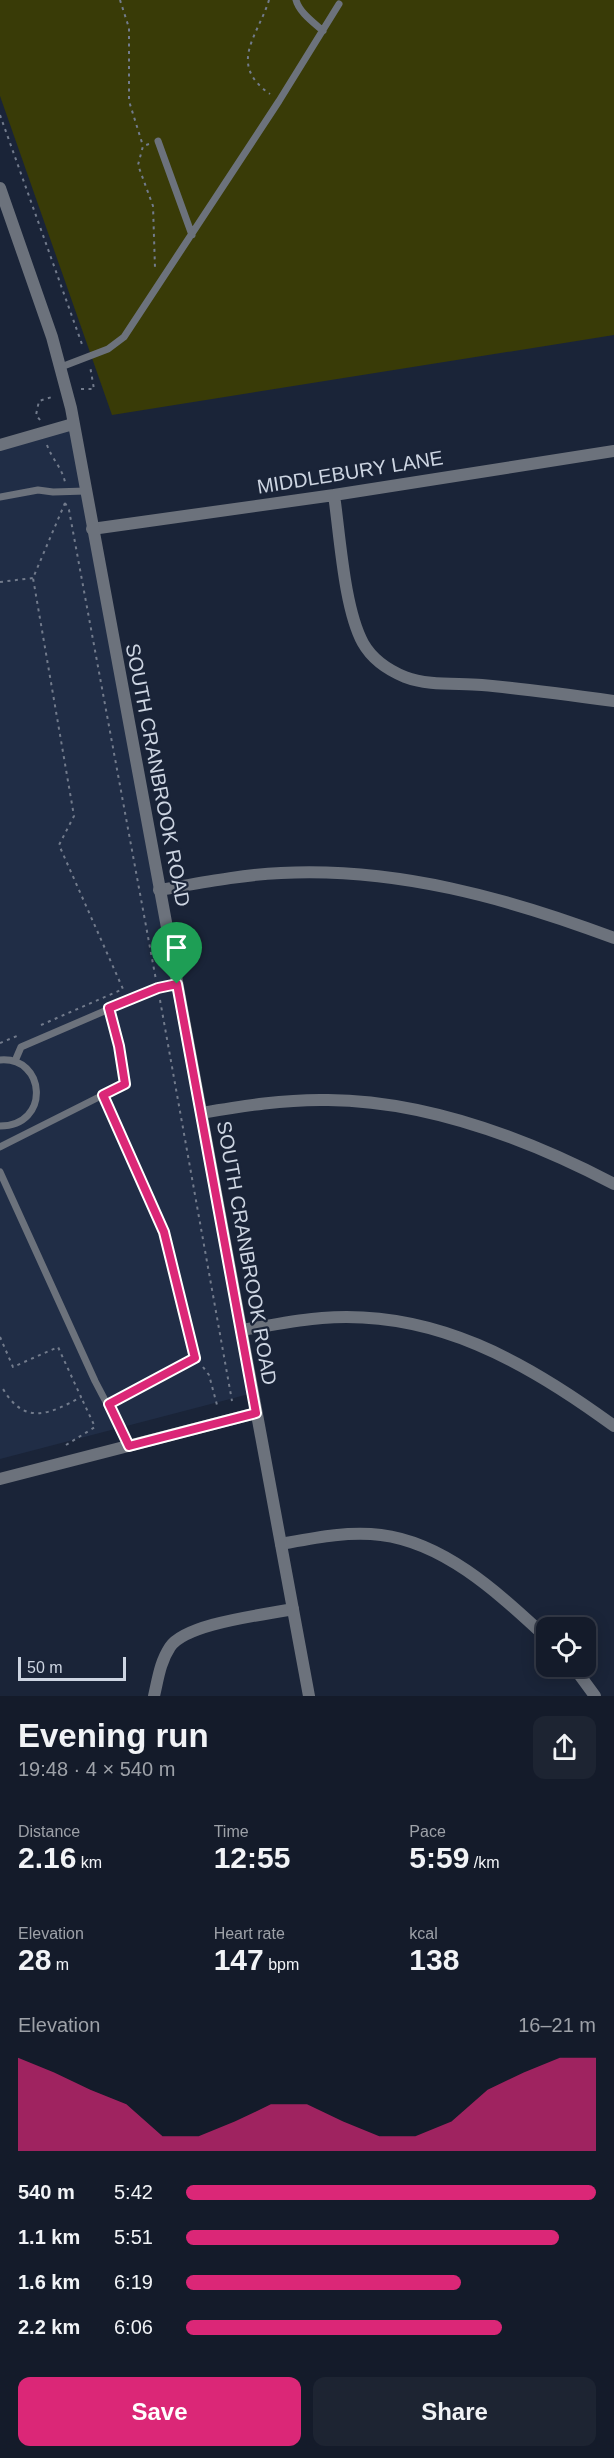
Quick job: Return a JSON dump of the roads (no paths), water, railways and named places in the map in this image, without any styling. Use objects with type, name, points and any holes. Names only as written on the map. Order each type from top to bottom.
[{"type":"street","name":"SOUTH CRANBROOK ROAD","points":[[0,188],[60,367],[74,424],[309,1696]]},
{"type":"street","points":[[0,445],[74,424]]},
{"type":"street","name":"MIDDLEBURY LANE","points":[[92,529],[334,495],[614,451]]},
{"type":"street","points":[[334,495],[354,622],[363,643],[372,656],[387,668],[407,678],[439,683],[555,692],[614,701]]},
{"type":"street","points":[[159,890],[218,878],[282,873],[328,872],[388,878],[460,890],[516,904],[614,938]]},
{"type":"street","points":[[201,1113],[294,1101],[360,1102],[400,1107],[452,1119],[513,1138],[571,1162],[614,1184]]},
{"type":"street","points":[[241,1330],[301,1320],[346,1317],[396,1321],[450,1334],[478,1344],[520,1364],[614,1426]]},
{"type":"street","points":[[0,1479],[256,1413]]},
{"type":"street","points":[[281,1544],[355,1534],[382,1535],[409,1542],[433,1552],[468,1572],[510,1603],[536,1628]]},
{"type":"street","points":[[154,1696],[162,1663],[171,1646],[181,1636],[210,1625],[293,1609]]},
{"type":"street","points":[[581,1677],[595,1696]]},
{"type":"lane","points":[[296,0],[307,17],[322,31]]},
{"type":"lane","points":[[60,367],[108,349],[123,337],[279,101],[339,4]]},
{"type":"lane","points":[[158,141],[192,235]]},
{"type":"lane","points":[[0,497],[38,490],[86,491]]},
{"type":"lane","points":[[15,1061],[21,1047],[158,988],[177,984]]},
{"type":"lane","points":[[0,1147],[125,1084],[119,1046],[109,1008]]},
{"type":"lane","points":[[0,1060],[15,1061],[25,1066],[32,1075],[37,1095],[35,1105],[21,1121],[12,1125],[0,1126]]},
{"type":"lane","points":[[103,1095],[164,1232],[195,1358],[109,1404]]},
{"type":"lane","points":[[0,1172],[95,1381],[129,1446]]}]
